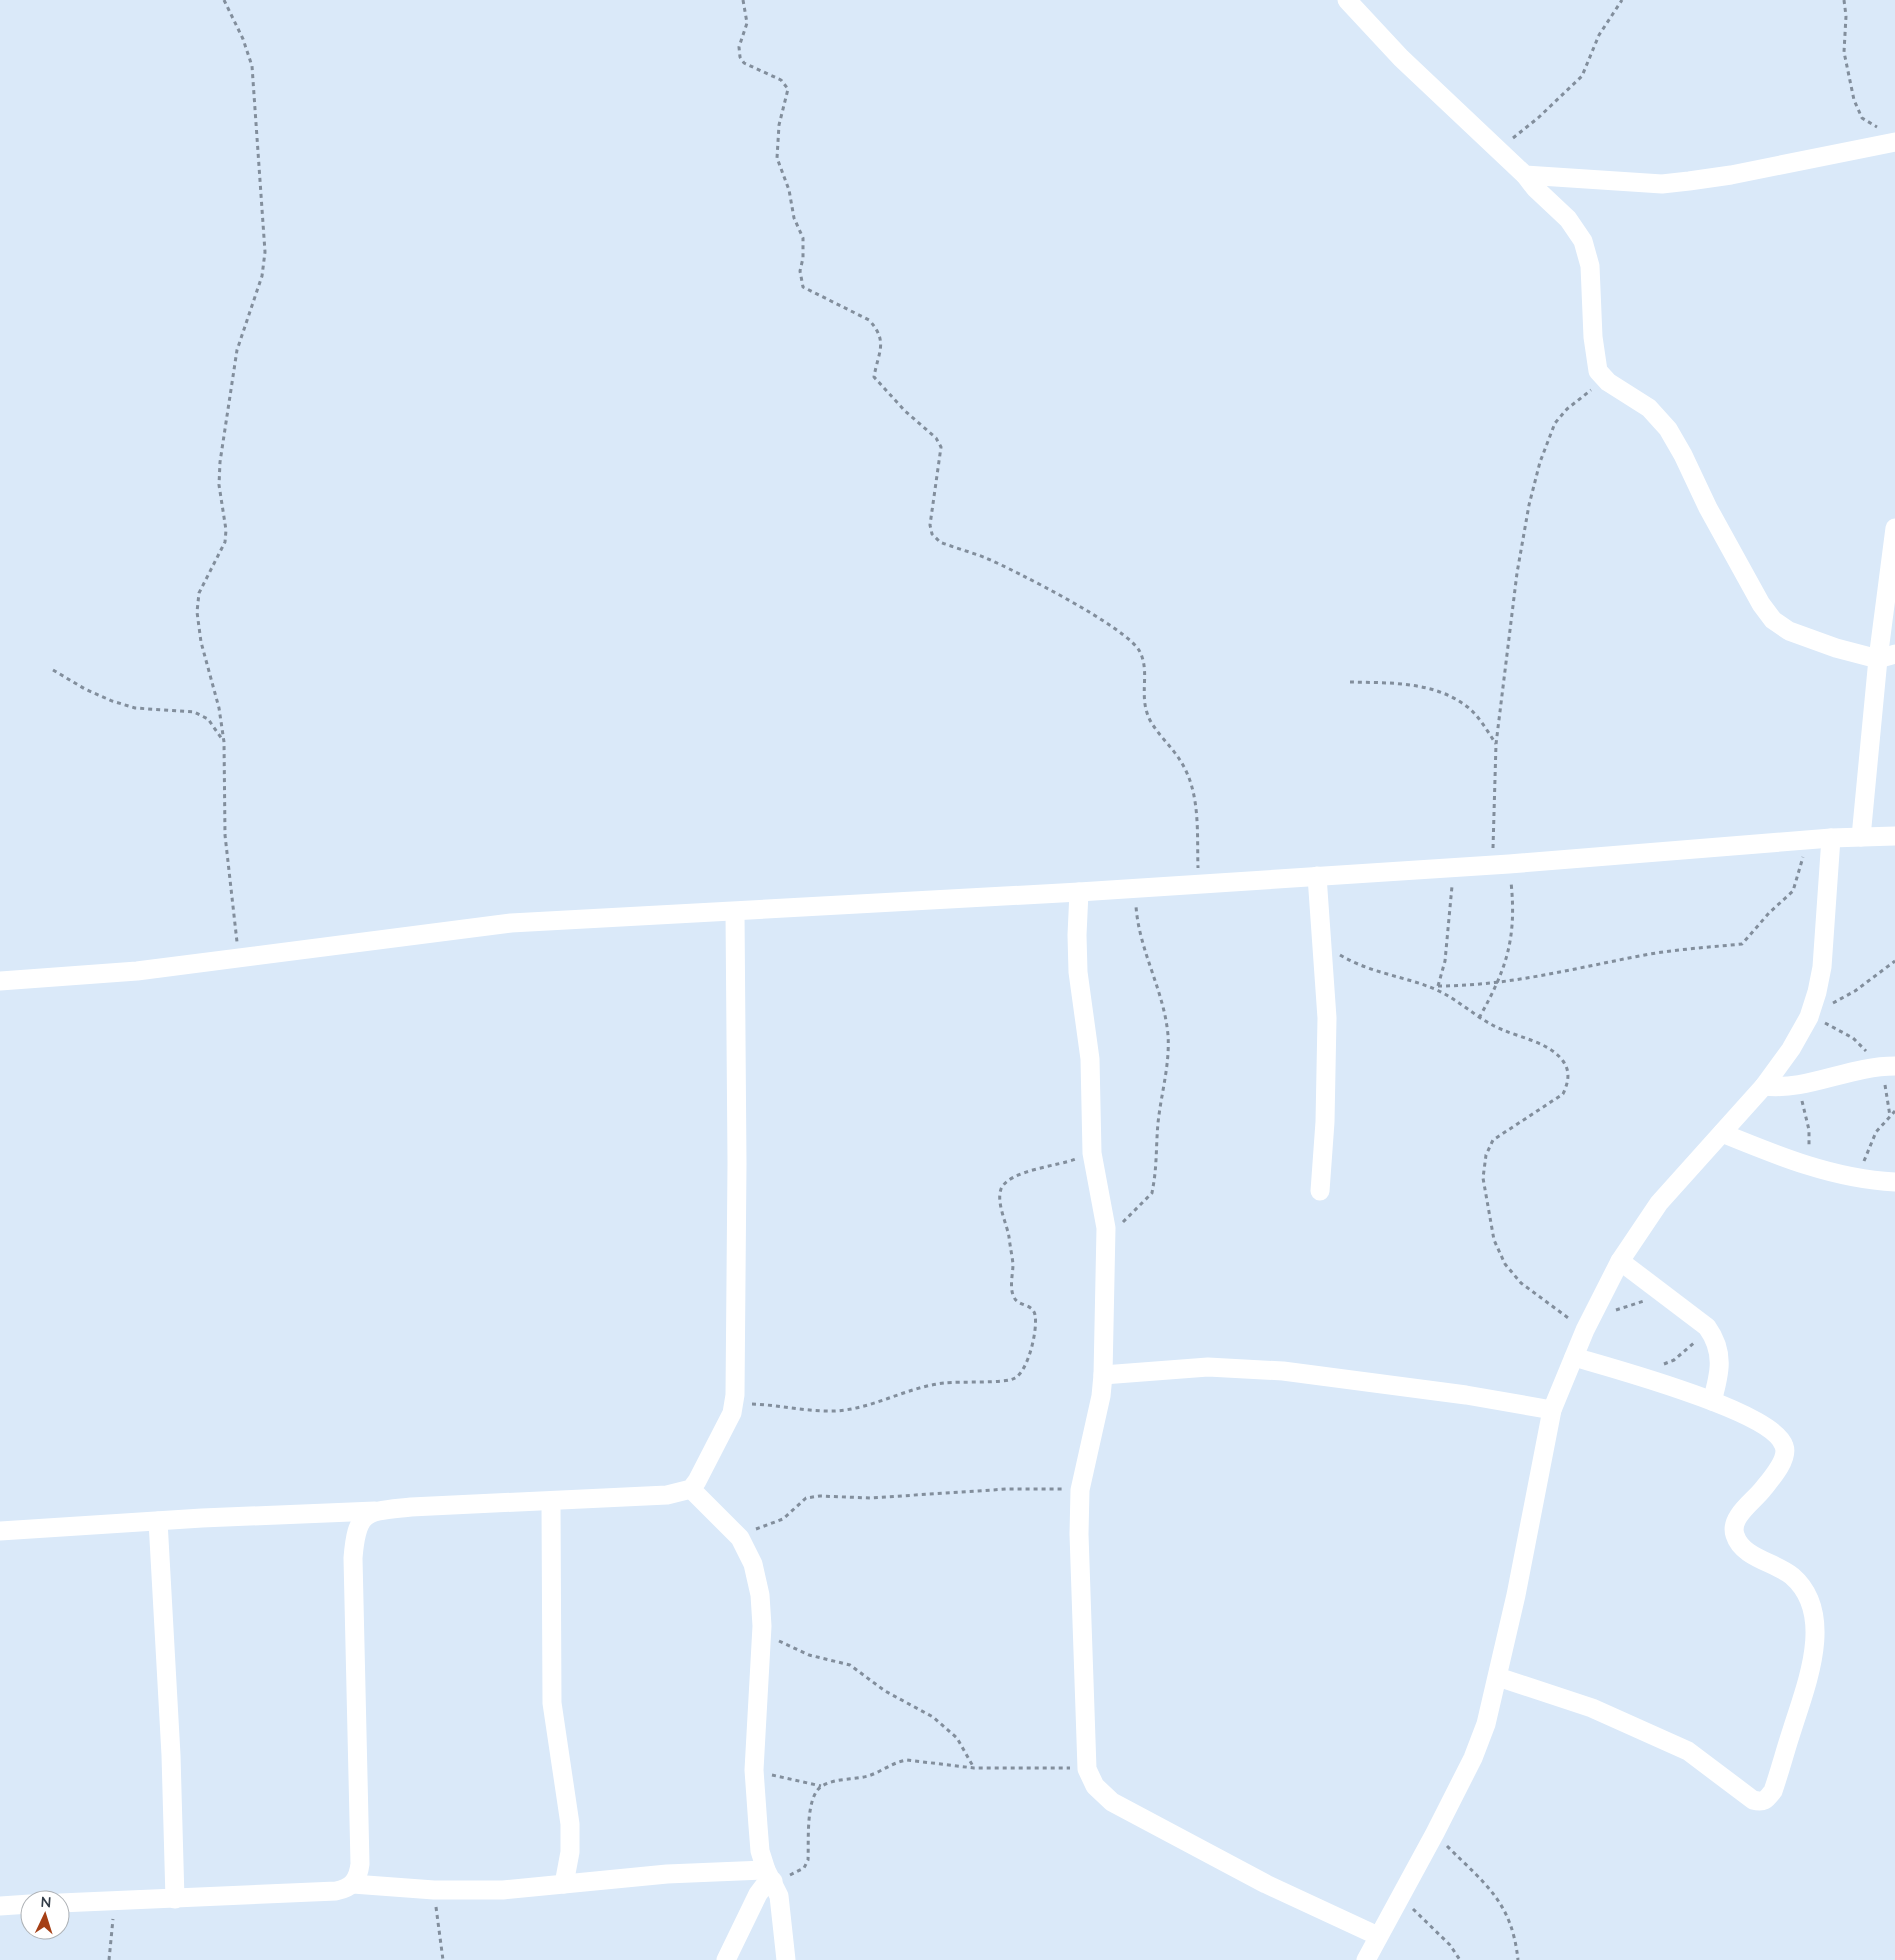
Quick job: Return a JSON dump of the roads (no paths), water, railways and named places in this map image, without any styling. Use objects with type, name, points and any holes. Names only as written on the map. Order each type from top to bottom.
[{"type":"street","points":[[1347,0],[1400,58],[1525,175],[1535,188],[1568,219],[1583,241],[1590,266],[1595,355],[1598,371],[1608,382],[1648,408],[1668,429],[1683,455],[1708,508],[1762,604],[1774,620],[1789,631],[1836,648],[1886,656]]},
{"type":"street","points":[[1525,175],[1662,184],[1731,175],[1889,135]]},
{"type":"street","points":[[1862,837],[1886,656],[1895,528]]},
{"type":"street","points":[[0,981],[137,971],[511,923],[1079,892],[1501,865],[1831,838],[1895,836]]},
{"type":"street","points":[[1366,1960],[1435,1834],[1473,1758],[1486,1724],[1498,1677],[1552,1410],[1589,1324],[1620,1262],[1658,1203],[1764,1086],[1791,1050],[1810,1014],[1817,992],[1824,942],[1831,838]]},
{"type":"street","points":[[1316,876],[1327,1018],[1327,1066],[1320,1191]]},
{"type":"street","points":[[1079,892],[1076,935],[1078,972],[1090,1059],[1092,1153],[1106,1228],[1101,1396],[1080,1490],[1079,1534],[1087,1769],[1095,1786],[1112,1802],[1266,1884],[1378,1936]]},
{"type":"street","points":[[0,1531],[158,1521],[375,1511],[411,1507],[551,1502],[667,1495],[690,1489],[703,1471],[725,1428],[734,1404],[737,1163],[735,912]]},
{"type":"street","points":[[1764,1086],[1780,1088],[1797,1086],[1849,1071],[1887,1066]]},
{"type":"street","points":[[1722,1133],[1834,1174],[1895,1182]]},
{"type":"street","points":[[1620,1262],[1707,1326],[1717,1340],[1720,1357],[1718,1379],[1712,1401]]},
{"type":"street","points":[[1498,1677],[1592,1708],[1640,1728],[1688,1751],[1753,1800],[1760,1802],[1766,1800],[1773,1791],[1782,1768],[1806,1683],[1814,1647],[1811,1606],[1793,1577],[1776,1565],[1750,1553],[1739,1544],[1734,1534],[1735,1523],[1779,1466],[1784,1456],[1784,1446],[1775,1434],[1765,1427],[1712,1401],[1574,1357]]},
{"type":"street","points":[[1103,1375],[1208,1367],[1283,1371],[1457,1394],[1552,1410]]},
{"type":"street","points":[[690,1489],[740,1538],[753,1564],[760,1595],[762,1626],[754,1770],[760,1851],[779,1896],[786,1960]]},
{"type":"street","points":[[551,1502],[552,1703],[556,1739],[568,1800],[570,1824],[570,1852],[564,1884]]},
{"type":"street","points":[[70,1903],[336,1891],[346,1889],[354,1884],[359,1874],[360,1864],[353,1558],[355,1535],[361,1519],[375,1511]]},
{"type":"street","points":[[158,1521],[171,1755],[175,1899]]},
{"type":"street","points":[[354,1884],[434,1890],[503,1890],[667,1874],[770,1875]]},
{"type":"street","points":[[726,1960],[758,1894],[770,1875]]},
{"type":"street","points":[[0,1906],[20,1905]]}]
